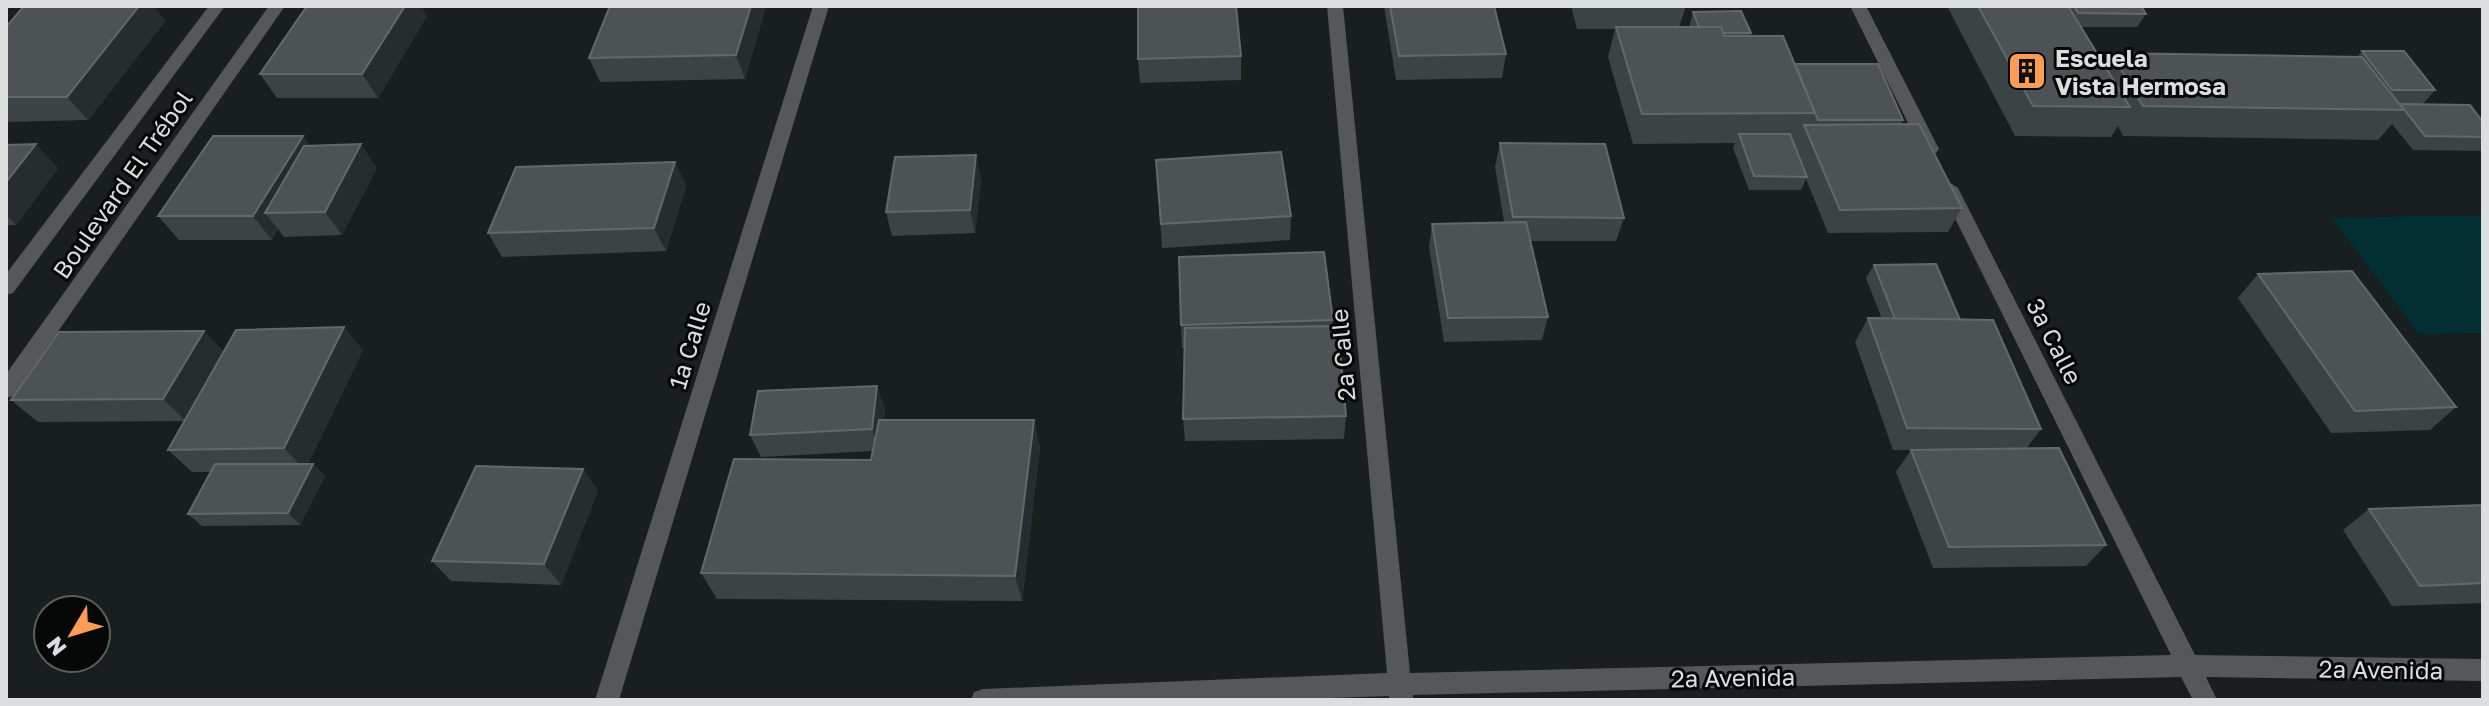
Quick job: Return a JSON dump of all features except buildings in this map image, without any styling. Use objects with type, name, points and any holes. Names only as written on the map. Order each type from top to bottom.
[{"type":"street","name":"Boulevard El Trébol","points":[[6,288],[217,6]]},
{"type":"street","name":"Boulevard El Trébol","points":[[6,390],[277,6]]},
{"type":"street","name":"1a Calle","points":[[607,700],[821,6]]},
{"type":"street","name":"2a Calle","points":[[1335,6],[1400,692]]},
{"type":"street","name":"3a Calle","points":[[1858,6],[2205,700]]},
{"type":"street","name":"2a Avenida","points":[[983,700],[1400,692],[2189,666],[2483,670]]},
{"type":"shaded area","points":[[2483,215],[2483,333],[2419,334],[2332,218]]},
{"type":"place","name":"Escuela Vista Hermosa","points":[[2027,71]]}]
